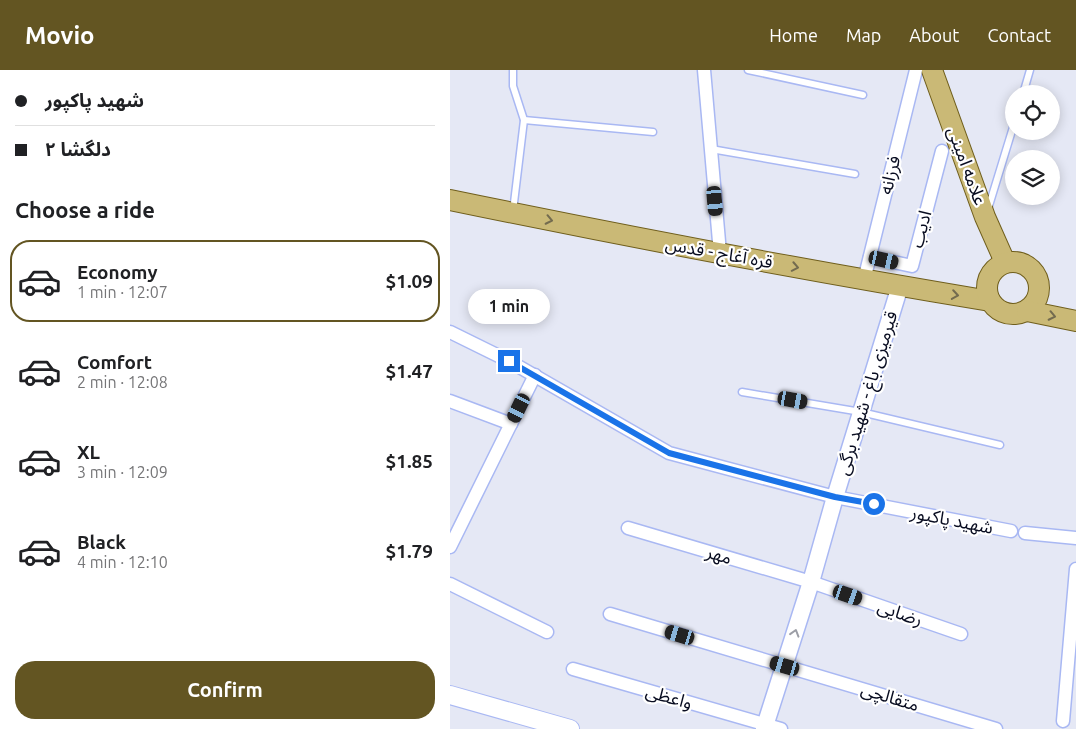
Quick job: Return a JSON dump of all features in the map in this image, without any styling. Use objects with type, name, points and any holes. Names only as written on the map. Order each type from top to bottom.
[{"type":"main road","name":"علامه امینی","points":[[932,70],[985,217],[1005,262]]},
{"type":"main road","name":"قره آغاج - قدس","points":[[450,200],[617,234],[864,280],[990,301]]},
{"type":"main road","points":[[1005,262],[1021,262],[1035,271],[1040,285],[1038,300],[1027,311],[1014,315],[1000,311],[990,301],[986,286],[992,271],[1005,262]]},
{"type":"main road","points":[[1027,311],[1076,321]]},
{"type":"main road","points":[[450,695],[570,729]]},
{"type":"street","points":[[704,70],[720,253]]},
{"type":"street","name":"فرزانه","points":[[864,280],[916,70]]},
{"type":"street","name":"ادیب","points":[[870,257],[912,266],[942,151]]},
{"type":"street","name":"قیرمیزی باغ - شهید برگی","points":[[770,727],[785,666],[900,286]]},
{"type":"street","name":"شهید پاکپور","points":[[450,332],[509,361],[669,453],[835,497],[1011,531]]},
{"type":"street","points":[[450,547],[535,376]]},
{"type":"street","points":[[450,401],[511,424]]},
{"type":"street","name":"مهر","points":[[628,528],[811,582]]},
{"type":"street","points":[[1025,533],[1076,538]]},
{"type":"street","points":[[1063,721],[1076,569]]},
{"type":"street","name":"رضایی","points":[[811,582],[961,634]]},
{"type":"street","points":[[450,584],[547,632]]},
{"type":"street","name":"متقالچی","points":[[610,614],[996,729]]},
{"type":"street","name":"واعظی","points":[[573,669],[770,727]]},
{"type":"lane","points":[[513,70],[513,86],[524,120],[513,213]]},
{"type":"lane","points":[[748,70],[863,95]]},
{"type":"lane","points":[[1026,85],[1030,70]]},
{"type":"lane","points":[[524,120],[653,132]]},
{"type":"lane","points":[[985,217],[1009,140]]},
{"type":"lane","points":[[711,149],[855,174]]},
{"type":"lane","points":[[742,392],[862,412],[1000,445]]},
{"type":"route","points":[[509,361],[669,453],[835,497],[874,504]]}]
